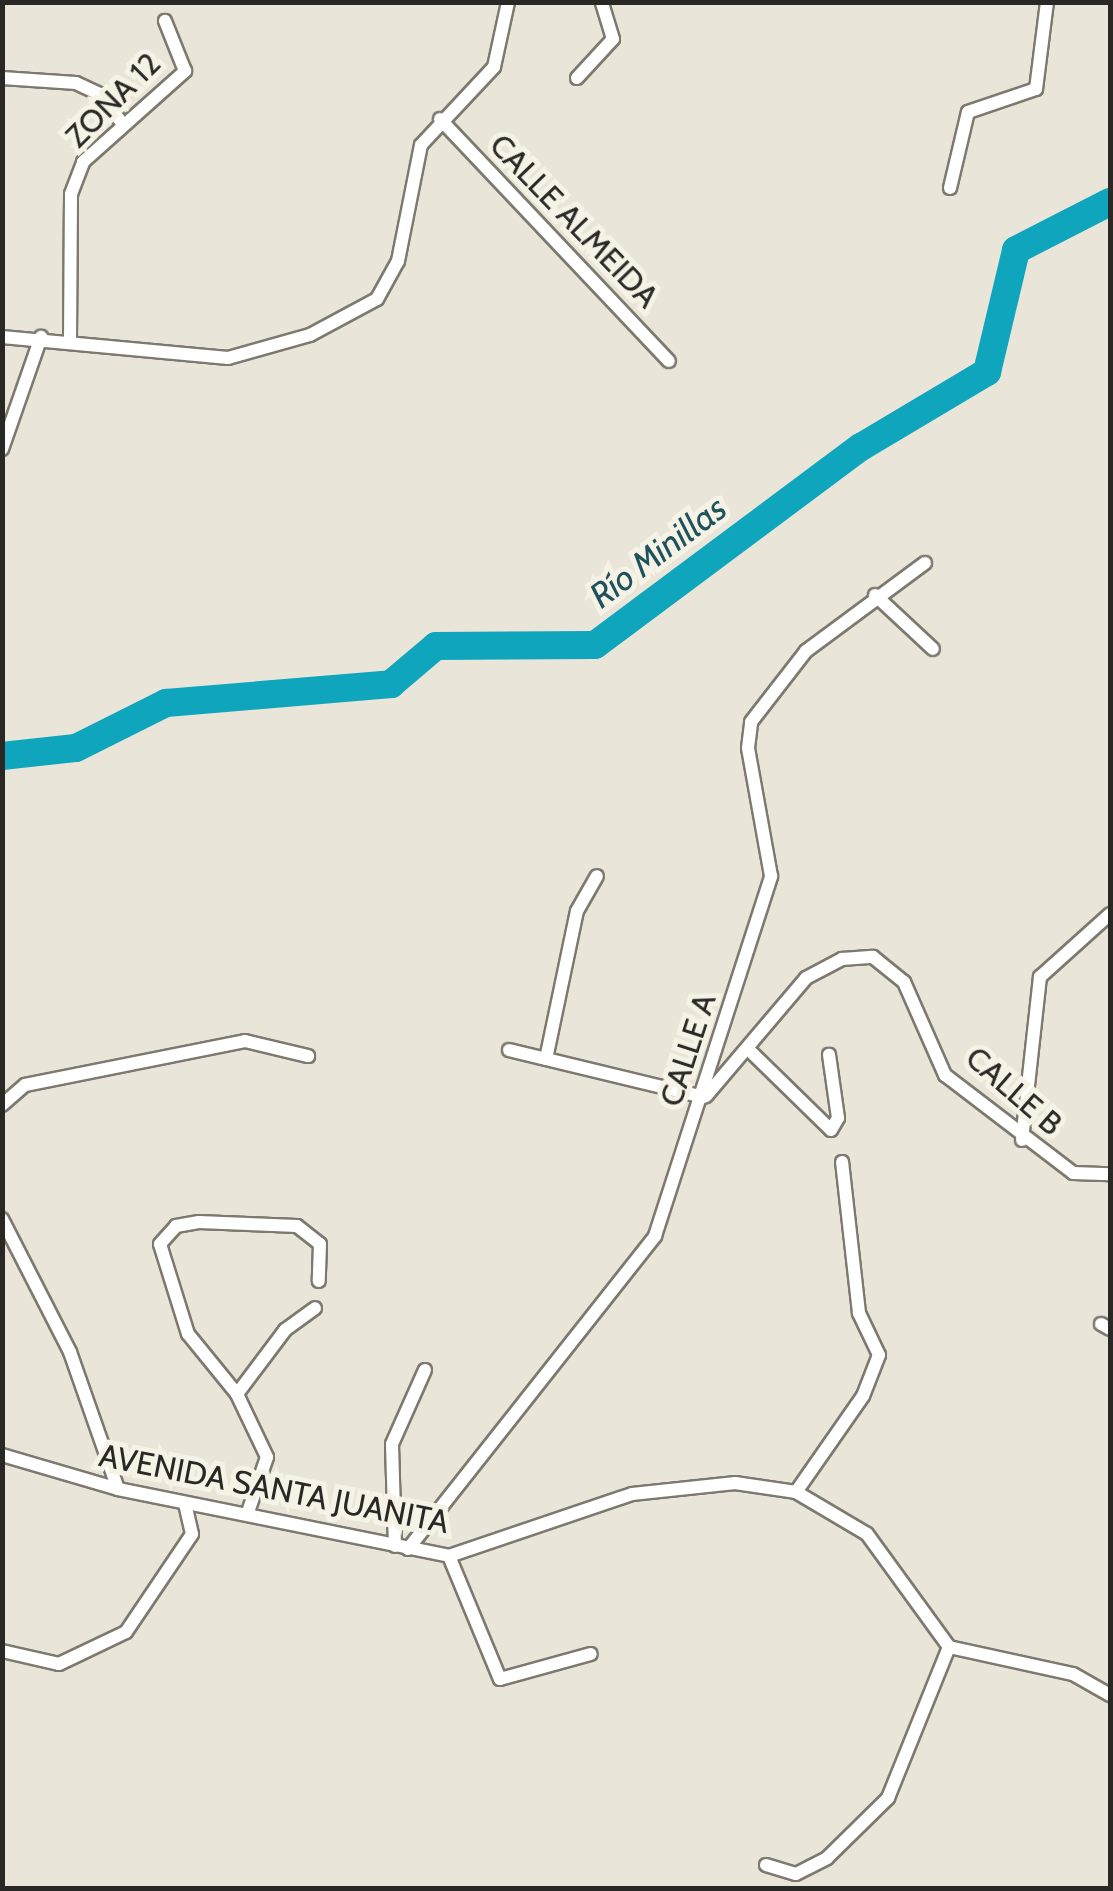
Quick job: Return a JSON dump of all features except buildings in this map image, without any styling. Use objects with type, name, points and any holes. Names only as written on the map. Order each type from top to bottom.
[{"type":"street","points":[[2,337],[70,339],[228,358],[310,335],[377,299],[398,261],[422,145],[440,120],[494,67],[508,2]]},
{"type":"street","points":[[577,78],[612,39],[602,2]]},
{"type":"street","points":[[950,188],[968,112],[1036,88],[1047,2]]},
{"type":"street","name":"ZONA 12","points":[[70,339],[71,194],[83,162],[185,71],[165,21]]},
{"type":"street","points":[[2,78],[76,83],[100,94],[122,126]]},
{"type":"street","name":"CALLE ALMEIDA","points":[[440,120],[669,361]]},
{"type":"street","points":[[2,449],[40,337]]},
{"type":"street","name":"CALLE A","points":[[402,1548],[655,1236],[772,876],[748,748],[752,722],[806,651],[875,596],[925,563]]},
{"type":"street","points":[[875,596],[933,649]]},
{"type":"street","points":[[546,1059],[577,911],[598,876]]},
{"type":"street","points":[[1022,1140],[1040,977],[1110,914]]},
{"type":"street","name":"CALLE B","points":[[702,1099],[806,978],[842,959],[874,957],[904,982],[946,1075],[1022,1140],[1073,1173],[1110,1174]]},
{"type":"street","points":[[2,1105],[25,1085],[245,1042],[308,1056]]},
{"type":"street","points":[[747,1048],[831,1130],[838,1118],[829,1056]]},
{"type":"street","points":[[508,1050],[702,1099]]},
{"type":"street","points":[[796,1492],[864,1396],[879,1355],[859,1313],[842,1162]]},
{"type":"street","points":[[2,1219],[70,1352],[118,1490]]},
{"type":"street","points":[[248,1512],[266,1456],[237,1394],[188,1334],[160,1244],[176,1226],[199,1222],[297,1226],[320,1244],[319,1282]]},
{"type":"street","points":[[237,1394],[285,1330],[315,1308]]},
{"type":"street","points":[[402,1548],[392,1444],[425,1370]]},
{"type":"street","name":"AVENIDA SANTA JUANITA","points":[[2,1455],[118,1490],[248,1512],[449,1556],[632,1494],[735,1483],[796,1492],[867,1534],[949,1647]]},
{"type":"street","points":[[2,1651],[59,1664],[126,1632],[192,1534],[184,1504]]},
{"type":"street","points":[[449,1556],[500,1679],[591,1654]]},
{"type":"street","points":[[766,1865],[796,1881],[827,1858],[888,1798],[949,1647],[1073,1674],[1110,1696]]},
{"type":"waterway","name":"Río Minillas","points":[[2,756],[76,748],[166,703],[391,684],[436,646],[595,645],[861,447],[987,372],[1016,250],[1110,202]]}]
